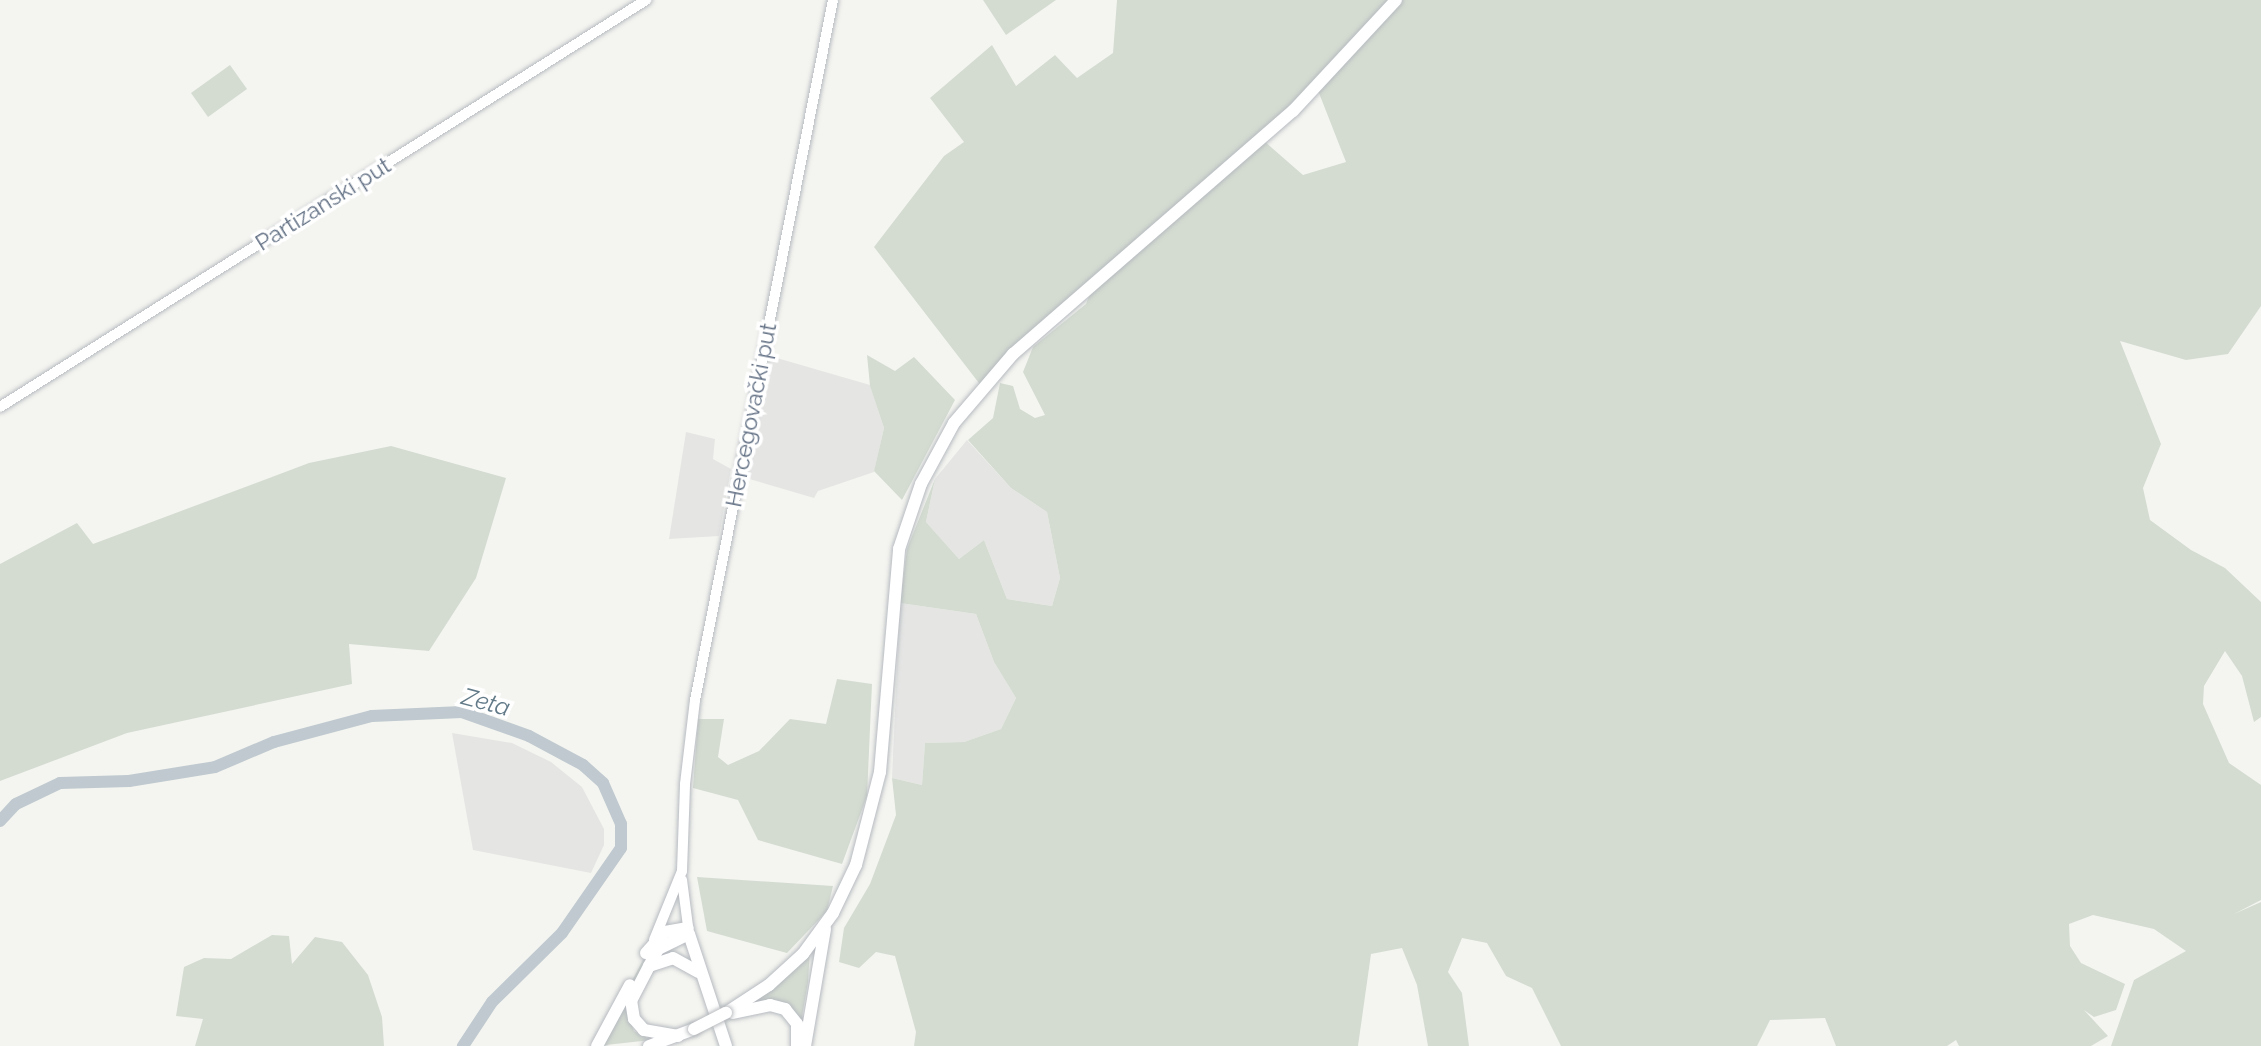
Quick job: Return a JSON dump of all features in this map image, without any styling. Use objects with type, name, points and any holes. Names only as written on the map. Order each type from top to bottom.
[{"type":"main road","name":"Partizanski put","points":[[0,407],[646,0]]},
{"type":"main road","name":"Hercegovački put","points":[[682,871],[682,831],[697,690],[833,0]]},
{"type":"main road","points":[[805,1046],[826,925],[859,857],[877,794],[891,598],[902,537],[920,484],[948,432],[1005,361],[1272,132],[1396,0]]},
{"type":"main road","points":[[682,871],[688,931],[708,1002],[726,1046]]},
{"type":"main road","points":[[597,1046],[652,943],[682,871]]},
{"type":"main road","points":[[649,1046],[678,1037],[726,1013],[780,976],[826,925]]},
{"type":"main road","points":[[652,943],[670,930],[688,931]]},
{"type":"main road","points":[[678,1037],[648,1032],[634,1019],[632,999],[660,947],[688,931]]},
{"type":"main road","points":[[647,968],[670,958],[699,972]]},
{"type":"main road","points":[[726,1013],[781,1007],[797,1024],[797,1046]]},
{"type":"shaded area","points":[[983,0],[1056,0],[1006,35]]},
{"type":"shaded area","points":[[1117,0],[2261,0],[2261,306],[2228,354],[2186,360],[2120,341],[2161,444],[2143,488],[2150,520],[2191,550],[2225,568],[2261,602],[2261,717],[2254,722],[2242,676],[2225,651],[2204,686],[2203,704],[2229,763],[2261,785],[2261,900],[2234,914],[2261,902],[2261,1046],[2111,1046],[2134,980],[2186,951],[2154,929],[2093,915],[2069,924],[2070,946],[2081,963],[2125,984],[2116,1010],[2094,1017],[2084,1010],[2108,1036],[2091,1046],[1959,1046],[1956,1040],[1947,1046],[1836,1046],[1825,1018],[1770,1020],[1757,1046],[1561,1046],[1532,988],[1506,976],[1487,943],[1462,938],[1448,972],[1462,993],[1469,1046],[1428,1046],[1417,985],[1402,948],[1371,954],[1358,1046],[914,1046],[916,1032],[895,956],[876,952],[859,968],[839,962],[844,928],[870,884],[896,815],[892,778],[922,785],[925,743],[964,742],[1001,729],[1016,698],[994,662],[976,614],[900,603],[907,549],[935,479],[926,522],[959,559],[984,540],[1007,599],[1052,606],[1060,578],[1047,512],[1011,488],[968,440],[993,418],[1000,383],[1013,386],[1020,409],[1035,418],[1045,415],[1023,372],[1033,347],[1086,304],[1093,286],[982,387],[874,247],[944,156],[964,142],[930,98],[992,45],[1016,86],[1055,55],[1077,78],[1113,53]],"holes":[[[1317,88],[1346,162],[1303,175],[1263,140]]]},
{"type":"shaded area","points":[[230,65],[247,89],[208,117],[191,93]]},
{"type":"shaded area","points":[[867,355],[895,371],[914,357],[955,400],[902,500],[874,471],[884,428],[870,386]]},
{"type":"shaded area","points":[[770,356],[870,385],[884,428],[874,472],[818,491],[814,498],[746,478]]},
{"type":"shaded area","points":[[686,432],[715,439],[713,459],[731,469],[719,536],[669,539]]},
{"type":"shaded area","points":[[967,440],[1011,488],[1047,512],[1060,578],[1052,606],[1007,599],[984,540],[959,559],[926,522],[935,479]]},
{"type":"shaded area","points":[[391,446],[506,478],[476,578],[429,651],[349,644],[352,684],[127,733],[0,781],[0,564],[77,523],[93,544],[309,463]]},
{"type":"shaded area","points":[[900,603],[976,614],[994,662],[1016,698],[1001,729],[964,742],[925,743],[922,785],[892,778]]},
{"type":"shaded area","points":[[837,679],[872,684],[867,796],[842,864],[758,840],[738,800],[693,788],[698,719],[724,719],[718,757],[728,765],[759,751],[790,719],[826,724]]},
{"type":"shaded area","points":[[452,733],[512,743],[551,762],[582,787],[604,829],[604,845],[591,873],[473,850]]},
{"type":"shaded area","points":[[697,877],[833,886],[827,911],[787,953],[707,931]]},
{"type":"shaded area","points":[[272,935],[289,936],[292,964],[315,937],[342,942],[368,975],[382,1017],[384,1046],[195,1046],[203,1019],[176,1016],[184,967],[204,958],[231,959]]},
{"type":"shaded area","points":[[650,947],[625,1007],[634,1031],[651,1040],[597,1046]]},
{"type":"shaded area","points":[[810,949],[808,982],[797,1046],[791,1013],[745,1008]]},
{"type":"waterway","name":"Zeta","points":[[0,821],[16,804],[60,783],[129,781],[215,767],[274,742],[372,716],[462,712],[529,736],[583,765],[603,783],[621,824],[621,848],[562,933],[492,1002],[463,1046]]}]
